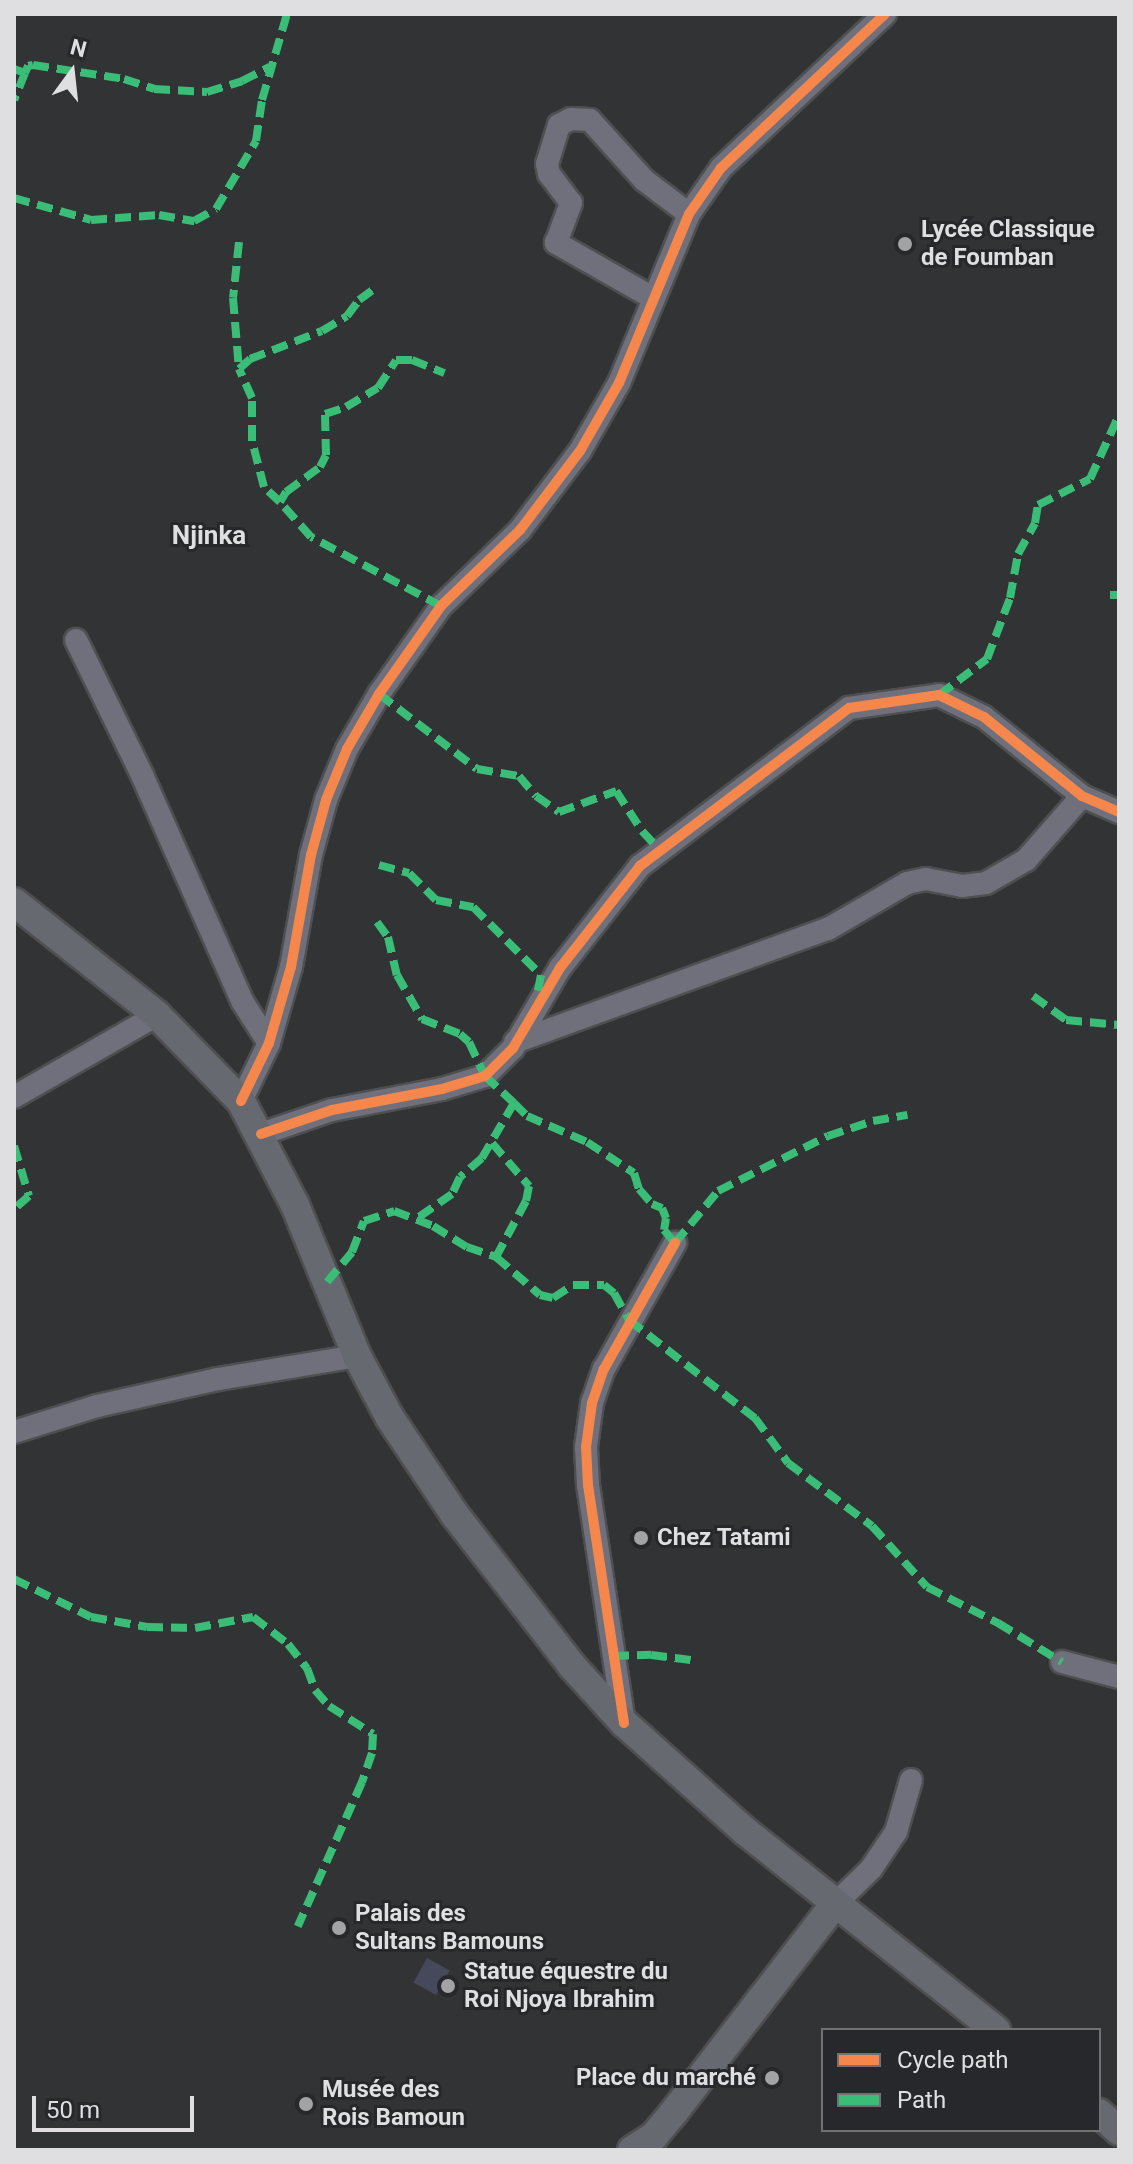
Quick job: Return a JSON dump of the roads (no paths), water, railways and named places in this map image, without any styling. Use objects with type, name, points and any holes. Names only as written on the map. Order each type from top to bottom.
[{"type":"main road","points":[[14,902],[157,1015],[241,1101],[261,1134],[357,1356],[411,1453],[535,1622],[624,1723],[746,1832],[993,2028]]},
{"type":"main road","points":[[652,2145],[835,1904]]},
{"type":"main road","points":[[1101,2115],[1119,2131]]},
{"type":"street","points":[[241,1101],[269,1043],[291,967],[311,855],[326,800],[347,749],[379,694],[441,606],[520,530],[580,451],[619,383],[689,214],[739,147],[885,14]]},
{"type":"street","points":[[653,298],[556,243],[571,203],[549,174],[547,164],[559,125],[571,119],[590,120],[644,180],[689,214]]},
{"type":"street","points":[[76,640],[142,775],[242,1001],[269,1043]]},
{"type":"street","points":[[261,1134],[332,1110],[442,1089],[485,1076],[515,1042],[569,956],[640,866],[849,708],[939,695],[984,717],[1082,796],[1119,812]]},
{"type":"street","points":[[515,1042],[828,929],[907,883],[926,879],[962,886],[986,883],[1026,860],[1082,796]]},
{"type":"street","points":[[14,1097],[157,1015]]},
{"type":"street","points":[[624,1723],[590,1499],[586,1447],[592,1403],[604,1369],[675,1243]]},
{"type":"street","points":[[14,1432],[97,1406],[218,1379],[357,1356]]},
{"type":"street","points":[[1062,1662],[1119,1677]]},
{"type":"street","points":[[835,1904],[871,1869],[896,1832],[911,1780]]},
{"type":"place","name":"Lycée Classique de Foumban","points":[[905,244]]},
{"type":"place","name":"Chez Tatami","points":[[641,1538]]},
{"type":"place","name":"Palais des Sultans Bamouns","points":[[339,1928]]},
{"type":"place","name":"Statue équestre du Roi Njoya Ibrahim","points":[[448,1986]]},
{"type":"place","name":"Place du marché","points":[[772,2078]]},
{"type":"place","name":"Musée des Rois Bamoun","points":[[306,2104]]},
{"type":"district","name":"Njinka","points":[[209,536]]}]
